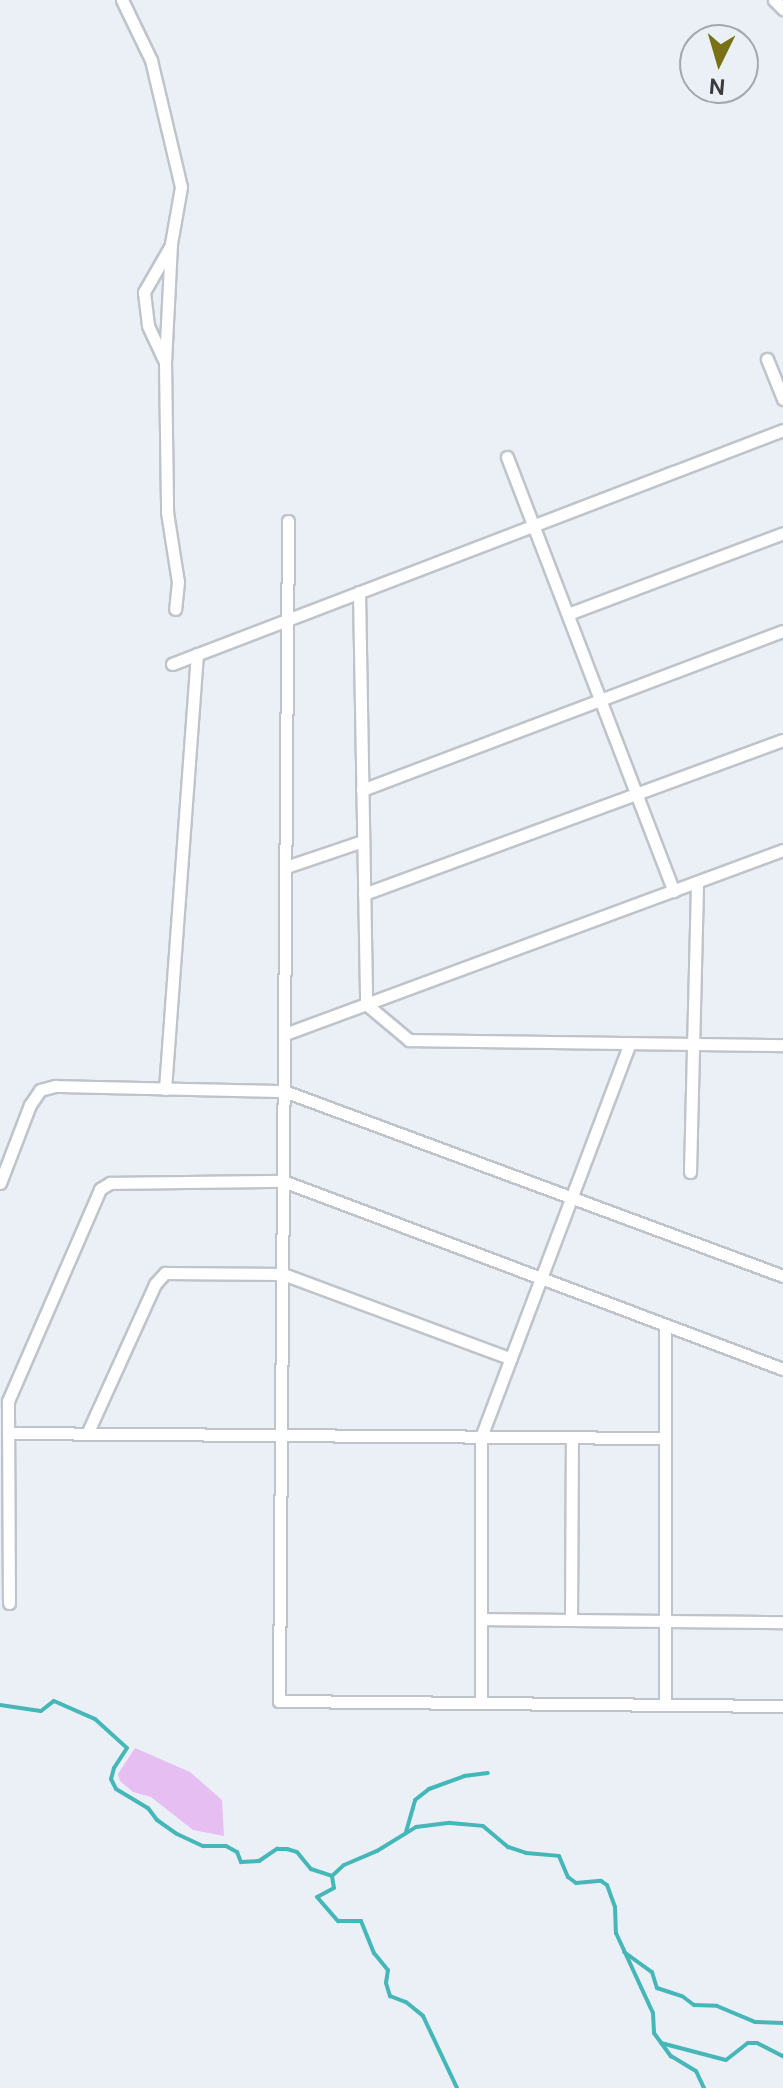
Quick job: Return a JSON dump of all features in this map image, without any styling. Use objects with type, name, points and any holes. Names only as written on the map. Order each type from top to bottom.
[{"type":"street","points":[[122,0],[151,60],[181,187],[171,244],[165,361],[167,512],[178,582],[175,609]]},
{"type":"street","points":[[774,0],[783,9]]},
{"type":"street","points":[[165,361],[148,325],[144,292],[171,244]]},
{"type":"street","points":[[767,359],[783,399]]},
{"type":"street","points":[[172,664],[783,430]]},
{"type":"street","points":[[507,457],[674,891]]},
{"type":"street","points":[[288,521],[279,1701],[783,1706]]},
{"type":"street","points":[[568,614],[783,533]]},
{"type":"street","points":[[359,592],[366,1004],[409,1040],[783,1045]]},
{"type":"street","points":[[362,790],[783,631]]},
{"type":"street","points":[[165,1089],[197,654]]},
{"type":"street","points":[[364,894],[783,740]]},
{"type":"street","points":[[286,867],[363,841]]},
{"type":"street","points":[[285,1034],[783,850]]},
{"type":"street","points":[[690,1172],[697,882]]},
{"type":"street","points":[[481,1703],[481,1437],[630,1043]]},
{"type":"street","points":[[0,1183],[30,1105],[40,1090],[55,1086],[284,1091],[783,1276]]},
{"type":"street","points":[[9,1603],[8,1401],[100,1189],[110,1183],[283,1181],[783,1369]]},
{"type":"street","points":[[87,1434],[155,1284],[165,1273],[283,1274],[511,1359]]},
{"type":"street","points":[[665,1325],[665,1705]]},
{"type":"street","points":[[8,1433],[665,1438]]},
{"type":"street","points":[[571,1620],[572,1437]]},
{"type":"street","points":[[481,1619],[783,1622]]},
{"type":"shaded area","points":[[135,1748],[190,1772],[222,1800],[224,1836],[193,1830],[151,1797],[133,1792],[120,1781],[118,1774]]},
{"type":"waterway","points":[[0,1705],[41,1711],[54,1701],[95,1719],[127,1748],[111,1779],[116,1789],[148,1808],[157,1820],[177,1834],[203,1846],[226,1846],[237,1852],[241,1862],[259,1861],[277,1849],[287,1849],[297,1852],[311,1869],[332,1876],[344,1865],[377,1851],[416,1827],[450,1823],[483,1826],[508,1847],[526,1853],[559,1856],[568,1877],[576,1883],[601,1881],[607,1885],[615,1907],[616,1933],[653,2013],[654,2033],[671,2056],[696,2071],[704,2088]]},
{"type":"waterway","points":[[406,1832],[415,1800],[429,1789],[464,1776],[488,1773]]},
{"type":"waterway","points":[[332,1876],[334,1888],[317,1897],[338,1921],[361,1921],[374,1953],[388,1970],[386,1983],[390,1996],[406,2002],[423,2016],[457,2088]]},
{"type":"waterway","points":[[624,1952],[652,1972],[657,1988],[682,1996],[694,2005],[717,2006],[755,2022],[783,2023]]},
{"type":"waterway","points":[[661,2043],[726,2060],[748,2043],[757,2043],[783,2056]]}]
